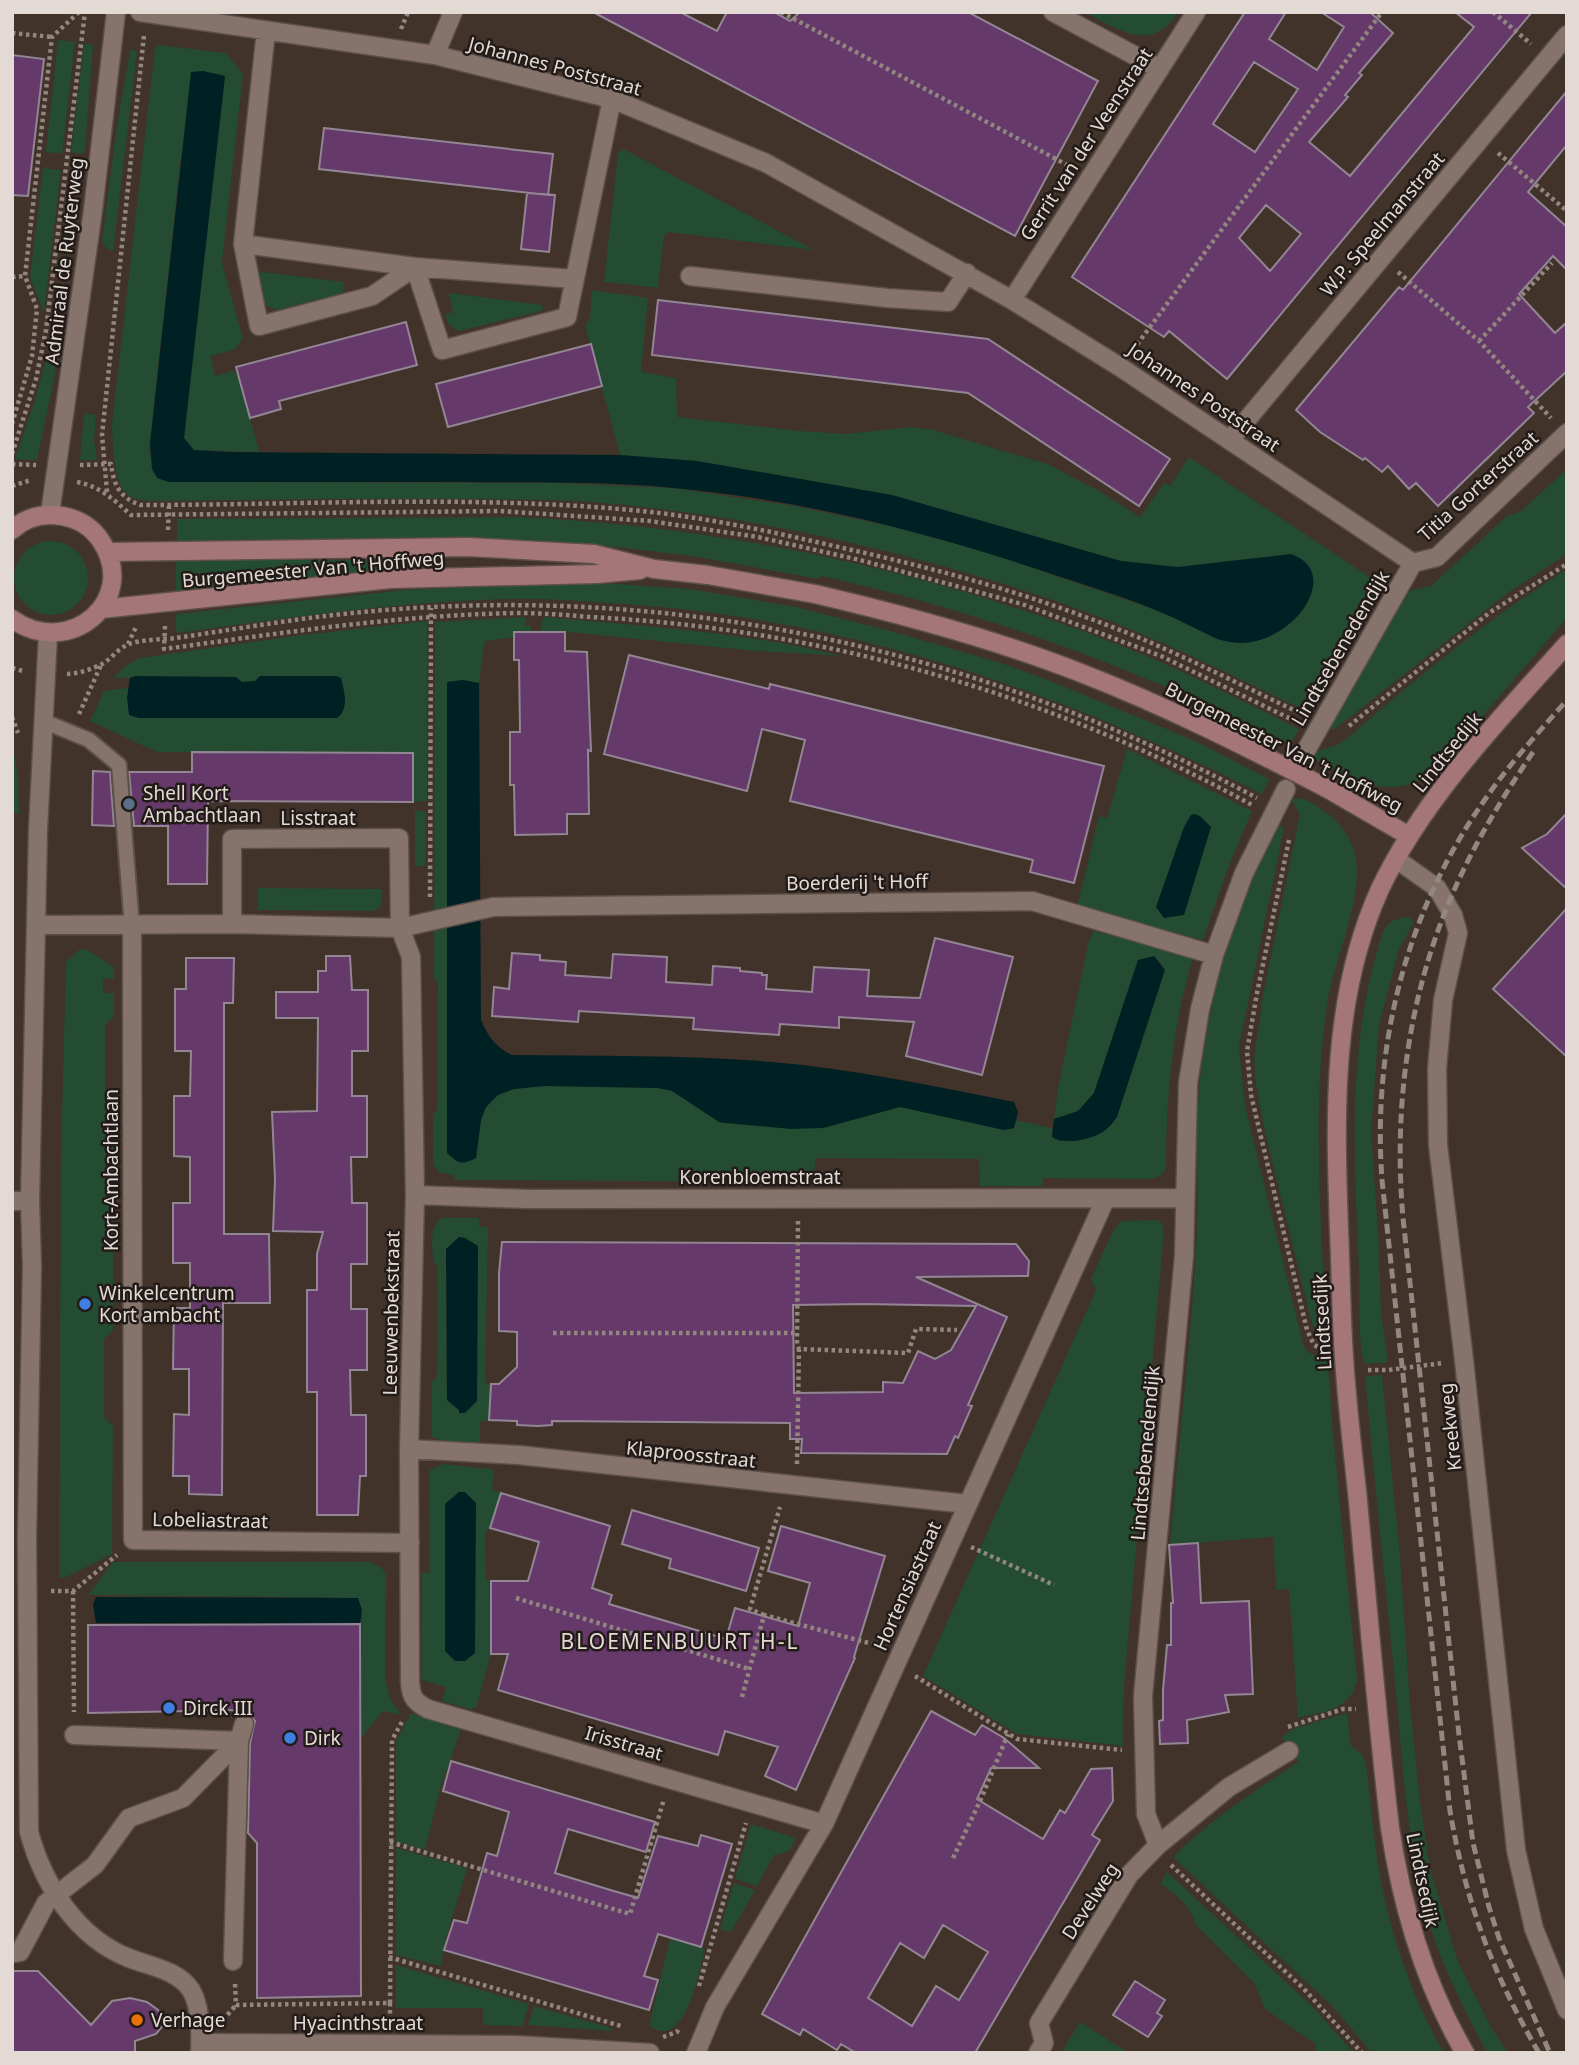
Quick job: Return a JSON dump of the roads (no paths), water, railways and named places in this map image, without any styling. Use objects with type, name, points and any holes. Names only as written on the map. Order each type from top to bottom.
[{"type":"main road","points":[[12,530],[33,517],[50,514],[74,518],[95,531],[108,552],[112,571],[110,591],[101,609],[87,623],[68,632],[48,634],[30,630],[12,619]]},
{"type":"main road","name":"Burgemeester Van 't Hoffweg","points":[[108,552],[468,547],[594,554],[654,569],[750,581],[815,594],[946,628],[1079,672],[1204,725],[1328,789],[1409,836]]},
{"type":"main road","name":"Burgemeester Van 't Hoffweg","points":[[101,609],[390,579],[584,574],[654,569]]},
{"type":"main road","name":"Lindtsedijk","points":[[1465,2053],[1435,1995],[1411,1930],[1395,1860],[1386,1791],[1344,1359],[1336,1149],[1339,1049],[1347,992],[1359,944],[1396,859],[1409,836],[1455,774],[1567,644]]},
{"type":"street","name":"Admiraal de Ruyterweg","points":[[50,514],[93,210],[116,12]]},
{"type":"street","name":"Johannes Poststraat","points":[[140,12],[435,55],[612,99],[766,163],[1012,300],[1120,367],[1413,563]]},
{"type":"street","points":[[435,55],[453,12]]},
{"type":"street","points":[[1053,12],[1160,69]]},
{"type":"street","name":"Gerrit van der Veenstraat","points":[[1012,300],[1196,12]]},
{"type":"street","points":[[266,31],[243,244],[259,326],[372,296],[415,267]]},
{"type":"street","name":"W.P. Speelmanstraat","points":[[1230,440],[1567,35]]},
{"type":"street","points":[[415,267],[442,349],[567,317],[612,99]]},
{"type":"street","points":[[243,244],[415,267],[574,279]]},
{"type":"street","points":[[690,276],[887,298],[948,302],[967,273]]},
{"type":"street","name":"Titia Gorterstraat","points":[[1413,563],[1437,557],[1566,434]]},
{"type":"street","name":"Lindtsebenedendijk","points":[[1304,754],[1413,563]]},
{"type":"street","points":[[48,634],[44,675],[37,925],[21,1201],[32,1266],[20,1591],[29,1832],[44,1876],[81,1926],[100,1942],[129,1958],[174,1975],[190,1988],[197,2004],[201,2048]]},
{"type":"street","name":"Lindtsebenedendijk","points":[[1158,1845],[1146,1814],[1143,1696],[1184,1255],[1188,1083],[1200,1009],[1214,955],[1244,873],[1286,789]]},
{"type":"street","name":"Lisstraat","points":[[232,924],[232,839],[399,838],[400,928]]},
{"type":"street","name":"Kreekweg","points":[[1396,859],[1437,888],[1454,915],[1458,933],[1443,1000],[1437,1069],[1438,1144],[1464,1360],[1516,1850],[1534,1928],[1567,2010]]},
{"type":"street","name":"Boerderij 't Hoff","points":[[400,928],[493,907],[1032,901],[1214,955]]},
{"type":"street","points":[[37,925],[232,924],[400,928]]},
{"type":"street","name":"Kort-Ambachtlaan","points":[[132,926],[133,1540]]},
{"type":"street","name":"Leeuwenbekstraat","points":[[400,928],[411,957],[415,1195],[410,1450],[410,1682],[414,1701]]},
{"type":"street","name":"Korenbloemstraat","points":[[415,1195],[527,1199],[1105,1199]]},
{"type":"street","points":[[1105,1199],[1185,1198]]},
{"type":"street","name":"Hortensiastraat","points":[[695,2053],[715,2007],[824,1824],[1105,1199]]},
{"type":"street","name":"Klaproosstraat","points":[[410,1450],[519,1455],[967,1504]]},
{"type":"street","name":"Lobeliastraat","points":[[133,1540],[410,1543]]},
{"type":"street","name":"Irisstraat","points":[[414,1701],[428,1709],[824,1824]]},
{"type":"street","points":[[12,1953],[20,1952],[46,1903],[95,1865],[129,1818],[183,1798],[242,1733]]},
{"type":"street","points":[[74,1735],[242,1733]]},
{"type":"street","points":[[233,1961],[242,1733]]},
{"type":"street","name":"Develweg","points":[[1038,2053],[1044,2043],[1039,2023],[1129,1875],[1158,1845],[1229,1787],[1289,1751]]},
{"type":"street","name":"Hyacinthstraat","points":[[201,2048],[514,2049],[650,2044]]},
{"type":"lane","points":[[43,721],[89,740],[119,765],[132,926]]},
{"type":"water","points":[[203,71],[225,76],[184,438],[194,450],[620,455],[697,461],[892,495],[1121,561],[1178,567],[1291,554],[1308,565],[1313,580],[1310,598],[1298,615],[1281,630],[1260,640],[1236,643],[1211,636],[1130,600],[948,541],[857,518],[766,500],[673,488],[596,483],[169,482],[157,478],[152,469],[150,443],[191,72]]},
{"type":"water","points":[[260,676],[336,676],[341,678],[345,705],[337,718],[139,718],[129,715],[127,698],[130,678],[236,677],[242,682],[255,681]]},
{"type":"water","points":[[463,680],[479,683],[481,1020],[497,1045],[512,1055],[740,1060],[864,1074],[1014,1102],[1018,1112],[1014,1128],[1004,1130],[900,1107],[823,1128],[791,1129],[719,1122],[672,1091],[658,1088],[545,1086],[514,1089],[498,1095],[486,1107],[481,1120],[476,1158],[461,1162],[451,1157],[447,1153],[447,682]]},
{"type":"water","points":[[1194,814],[1211,827],[1184,915],[1164,918],[1156,907],[1184,827]]},
{"type":"water","points":[[1154,956],[1165,970],[1117,1117],[1105,1130],[1090,1138],[1069,1141],[1052,1137],[1054,1119],[1078,1111],[1094,1093],[1138,960]]},
{"type":"water","points":[[459,1237],[478,1246],[477,1401],[465,1413],[459,1413],[447,1400],[446,1249]]},
{"type":"water","points":[[459,1492],[465,1492],[476,1503],[475,1653],[465,1661],[455,1661],[445,1651],[445,1504]]},
{"type":"water","points":[[96,1597],[358,1598],[362,1610],[360,1624],[96,1623],[93,1605]]},
{"type":"railway","points":[[1539,2053],[1494,1965],[1483,1936],[1464,1876],[1450,1811],[1382,1180],[1380,1129],[1390,1029],[1401,980],[1435,885],[1458,841],[1486,798],[1567,700]]},
{"type":"railway","points":[[1533,752],[1464,869],[1426,966],[1408,1049],[1400,1133],[1400,1176],[1459,1735],[1473,1843],[1499,1938],[1550,2053]]},
{"type":"place","name":"Shell Kort Ambachtlaan","points":[[129,804]]},
{"type":"place","name":"Winkelcentrum Kort ambacht","points":[[85,1304]]},
{"type":"place","name":"Dirck III","points":[[169,1708]]},
{"type":"place","name":"Dirk","points":[[290,1738]]},
{"type":"place","name":"Verhage","points":[[137,2020]]},
{"type":"district","name":"BLOEMENBUURT H-L","points":[[680,1641]]}]
